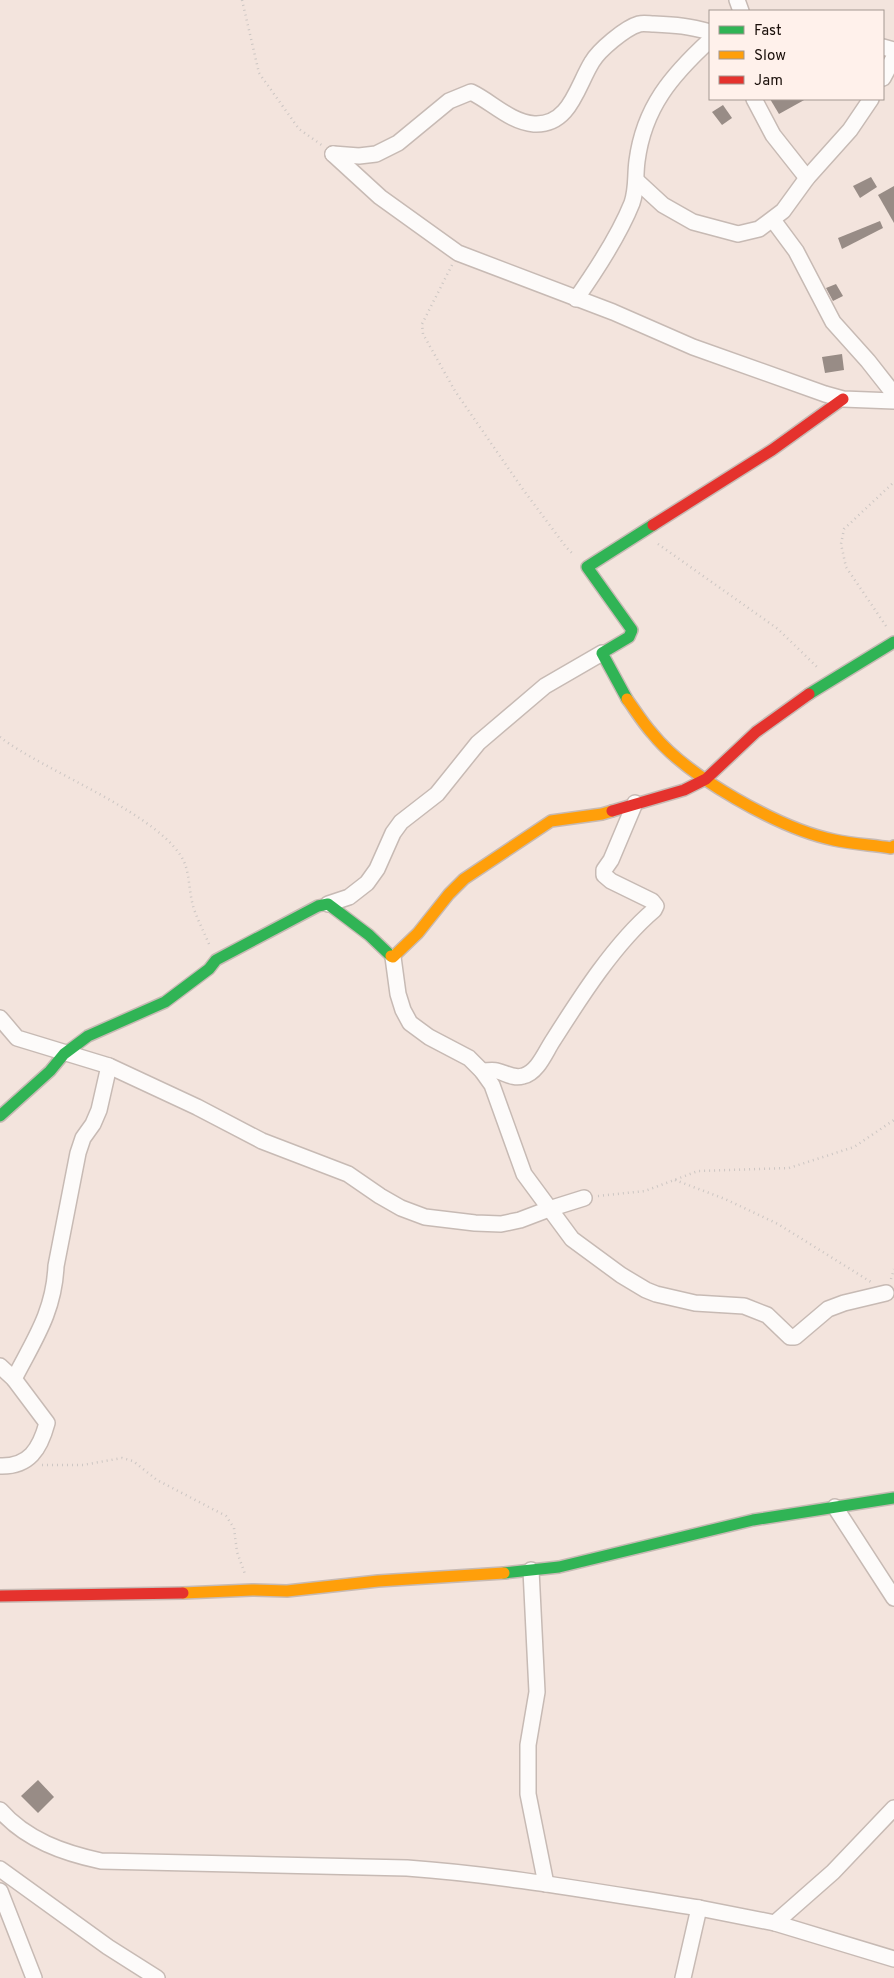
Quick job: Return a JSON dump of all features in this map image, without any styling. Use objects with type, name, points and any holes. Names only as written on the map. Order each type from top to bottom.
[{"type":"street","points":[[333,154],[359,156],[376,154],[398,142],[449,101],[471,92],[518,120],[536,124],[554,121],[561,116],[575,96],[593,60],[617,36],[640,24],[684,25],[709,32]]},
{"type":"street","points":[[576,299],[619,228],[632,202],[637,181],[637,162],[643,132],[654,106],[682,66],[709,41]]},
{"type":"street","points":[[884,76],[894,57]]},
{"type":"street","points":[[754,100],[772,135],[807,178]]},
{"type":"street","points":[[637,181],[663,205],[692,222],[738,234],[759,229],[783,211],[807,178],[850,130],[870,100]]},
{"type":"street","points":[[333,154],[380,197],[458,252],[693,347],[843,399],[894,401]]},
{"type":"street","points":[[773,220],[796,251],[833,322],[894,394]]},
{"type":"street","points":[[0,1116],[50,1071],[64,1054],[88,1036],[165,1002],[209,969],[216,960],[309,910],[349,897],[367,883],[377,869],[393,833],[401,822],[437,794],[478,743],[545,686],[629,637],[632,630],[587,567],[801,430],[843,399]]},
{"type":"street","points":[[392,957],[418,933],[449,894],[464,879],[551,822],[602,814],[684,790],[706,779],[756,732],[801,699],[894,642]]},
{"type":"street","points":[[602,653],[622,691],[652,734],[675,756],[706,779],[744,804],[794,827],[833,840],[891,848],[894,846]]},
{"type":"street","points":[[482,1071],[497,1071],[511,1077],[523,1076],[535,1069],[564,1023],[613,954],[627,936],[654,910],[656,906],[652,901],[611,881],[604,874],[604,870],[611,860],[635,803]]},
{"type":"street","points":[[328,904],[369,936],[392,957],[398,994],[410,1023],[428,1037],[470,1058],[482,1071],[492,1085],[524,1174],[572,1239],[621,1275],[656,1294],[695,1303],[744,1306],[766,1315],[790,1337],[795,1337],[828,1309],[844,1303],[886,1293]]},
{"type":"street","points":[[0,1018],[17,1038],[64,1054],[109,1066],[197,1107],[262,1141],[348,1174],[401,1208],[425,1217],[501,1224],[520,1220],[549,1208],[584,1198]]},
{"type":"street","points":[[14,1379],[51,1304],[56,1266],[78,1153],[83,1138],[94,1124],[99,1110],[109,1066]]},
{"type":"street","points":[[0,1366],[14,1379],[47,1423],[44,1437],[26,1462],[10,1466],[0,1466]]},
{"type":"street","points":[[0,1596],[42,1594],[117,1595],[252,1590],[287,1591],[378,1581],[532,1570],[559,1567],[601,1558],[753,1520],[894,1498]]},
{"type":"street","points":[[835,1507],[894,1598]]},
{"type":"street","points":[[532,1570],[538,1686],[528,1745],[528,1794],[546,1884]]},
{"type":"street","points":[[775,1923],[833,1872],[894,1808]]},
{"type":"street","points":[[0,1810],[26,1833],[48,1846],[101,1861],[407,1868],[448,1871],[699,1908],[775,1923],[894,1959]]},
{"type":"street","points":[[0,1869],[108,1947],[157,1978]]},
{"type":"street","points":[[0,1891],[34,1978]]},
{"type":"street","points":[[683,1978],[699,1908]]},
{"type":"path","points":[[242,0],[259,74],[299,129],[333,154]]},
{"type":"path","points":[[458,252],[422,324],[423,334],[455,391],[522,488],[566,547],[587,567]]},
{"type":"path","points":[[889,630],[846,567],[841,544],[844,529],[894,482]]},
{"type":"path","points":[[642,533],[778,629],[830,680]]},
{"type":"path","points":[[0,737],[21,752],[138,818],[167,839],[185,863],[194,908],[216,960]]},
{"type":"path","points":[[584,1198],[645,1191],[698,1171],[788,1168],[854,1147],[894,1120]]},
{"type":"path","points":[[674,1180],[724,1199],[778,1224],[886,1293]]},
{"type":"path","points":[[26,1462],[46,1466],[83,1465],[122,1458],[132,1461],[157,1480],[226,1516],[234,1528],[237,1552],[252,1590]]},
{"type":"building","points":[[771,100],[804,100],[779,114]]},
{"type":"building","points":[[723,105],[732,118],[722,125],[712,112]]},
{"type":"building","points":[[871,177],[877,187],[860,198],[853,186]]},
{"type":"building","points":[[894,186],[894,223],[878,195]]},
{"type":"building","points":[[880,221],[883,228],[842,249],[838,238]]},
{"type":"building","points":[[836,284],[843,296],[833,301],[826,288]]},
{"type":"building","points":[[842,354],[844,370],[825,373],[822,357]]},
{"type":"building","points":[[38,1780],[54,1797],[38,1813],[21,1796]]},
{"type":"traffic: fast","points":[[627,699],[602,653],[629,637],[632,630],[587,567],[653,525]]},
{"type":"traffic: fast","points":[[809,694],[894,642]]},
{"type":"traffic: fast","points":[[0,1116],[50,1071],[64,1054],[88,1036],[165,1002],[209,969],[216,960],[318,906],[328,904],[369,935],[391,956]]},
{"type":"traffic: fast","points":[[504,1573],[559,1567],[753,1520],[894,1498]]},
{"type":"traffic: slow","points":[[627,699],[649,729],[667,749],[687,766],[710,783],[762,813],[788,825],[834,840],[891,848],[894,846]]},
{"type":"traffic: slow","points":[[391,956],[393,957],[418,933],[449,894],[464,879],[551,821],[612,811]]},
{"type":"traffic: slow","points":[[183,1593],[252,1590],[287,1591],[378,1581],[504,1573]]},
{"type":"traffic: jam","points":[[653,525],[772,450],[843,399]]},
{"type":"traffic: jam","points":[[612,811],[684,790],[706,779],[756,732],[809,694]]},
{"type":"traffic: jam","points":[[0,1596],[183,1593]]}]
